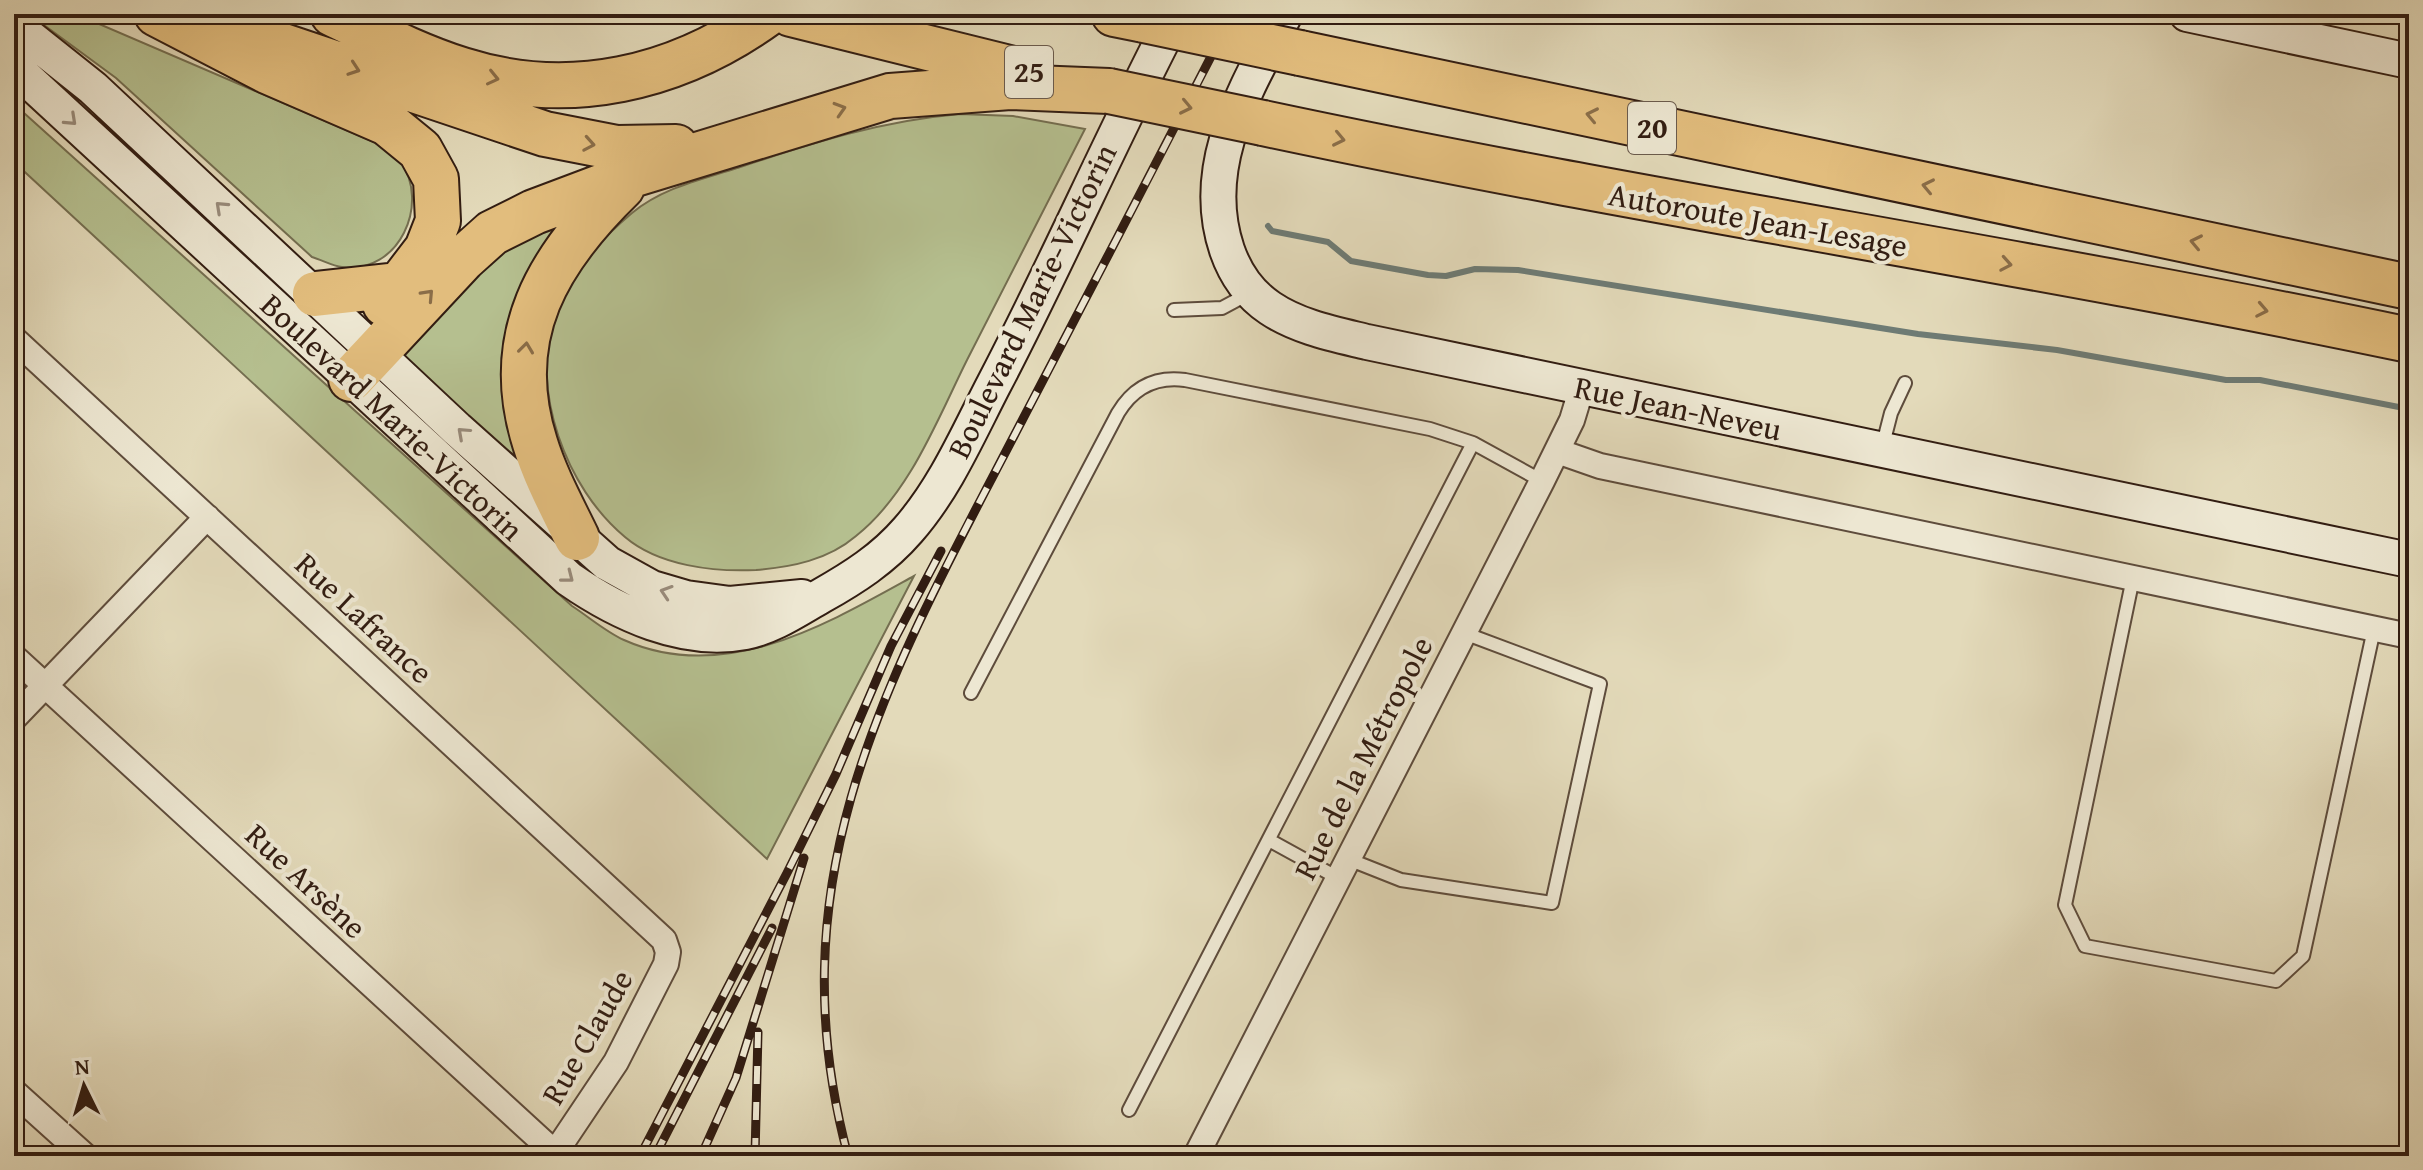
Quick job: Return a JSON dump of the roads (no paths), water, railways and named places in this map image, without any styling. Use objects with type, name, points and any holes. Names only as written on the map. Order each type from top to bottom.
[{"type":"highway","points":[[157,14],[267,71],[387,123],[420,150],[436,179],[438,221],[427,249],[397,285],[353,357]]},
{"type":"highway","points":[[188,14],[518,126],[582,143],[634,149],[694,146],[765,132]]},
{"type":"highway","points":[[333,14],[463,71],[506,81],[565,86],[614,82],[669,68],[730,38],[767,14]]},
{"type":"highway","name":"25","points":[[803,17],[1109,91]]},
{"type":"highway","name":"Autoroute Jean-Lesage","points":[[1153,18],[1293,34],[2409,287]]},
{"type":"highway","points":[[353,357],[492,233],[534,212],[635,174],[859,103],[912,93],[1010,87],[1109,91]]},
{"type":"highway","name":"Autoroute Jean-Lesage","points":[[1109,91],[1551,182],[2124,284],[2409,340]]},
{"type":"highway","points":[[577,538],[531,428],[525,385],[527,339],[537,298],[556,261],[584,224],[635,174]]},
{"type":"highway","points":[[315,294],[334,289],[397,285]]},
{"type":"street","points":[[2187,14],[2409,61]]},
{"type":"street","name":"Boulevard Marie-Victorin","points":[[14,25],[93,88],[315,294],[353,357],[558,570],[621,610],[673,629],[746,632],[853,578],[890,549],[937,492],[1046,282],[1124,113],[1153,18]]},
{"type":"street","name":"Rue Jean-Neveu","points":[[1293,34],[1242,97],[1224,142],[1219,172],[1219,212],[1234,267],[1252,292],[1286,317],[1333,334],[2409,560]]},
{"type":"street","name":"Boulevard Marie-Victorin","points":[[14,67],[353,357],[577,538],[636,580],[686,598],[742,603],[823,595]]},
{"type":"street","name":"Rue Lafrance","points":[[14,339],[659,935],[667,946]]},
{"type":"street","name":"Rue de la Métropole","points":[[1196,1156],[1542,481],[1572,420],[1582,387]]},
{"type":"street","name":"Rue Jean-Neveu","points":[[1557,451],[1600,466],[2409,636]]},
{"type":"street","points":[[14,718],[207,517]]},
{"type":"street","name":"Rue Arsène","points":[[14,657],[554,1154]]},
{"type":"street","name":"Rue Claude","points":[[554,1154],[616,1062],[666,964],[667,946]]},
{"type":"street","points":[[14,1092],[85,1156]]},
{"type":"lane","points":[[1174,310],[1222,308],[1252,292]]},
{"type":"lane","points":[[971,693],[1118,413],[1129,397],[1143,386],[1159,380],[1185,380],[1430,429],[1473,443],[1542,481]]},
{"type":"lane","points":[[1881,450],[1891,413],[1905,383]]},
{"type":"lane","points":[[1129,1110],[1473,443]]},
{"type":"lane","points":[[2133,578],[2065,905],[2085,946],[2276,981],[2303,956],[2374,629]]},
{"type":"lane","points":[[1269,840],[1343,868],[1552,903],[1600,684],[1464,633]]},
{"type":"waterway","points":[[1268,226],[1272,231],[1328,242],[1351,261],[1428,275],[1446,276],[1475,269],[1518,270],[1918,334],[2057,350],[2226,380],[2260,380],[2409,409]]},
{"type":"railway","points":[[848,1156],[828,1051],[825,952],[837,858],[860,767],[894,679],[934,591],[1233,14]]},
{"type":"railway","points":[[640,1156],[787,873],[836,774],[891,646],[941,551]]},
{"type":"railway","points":[[701,1156],[736,1078],[804,858]]},
{"type":"railway","points":[[655,1156],[772,928]]},
{"type":"railway","points":[[755,1156],[758,1032]]}]
